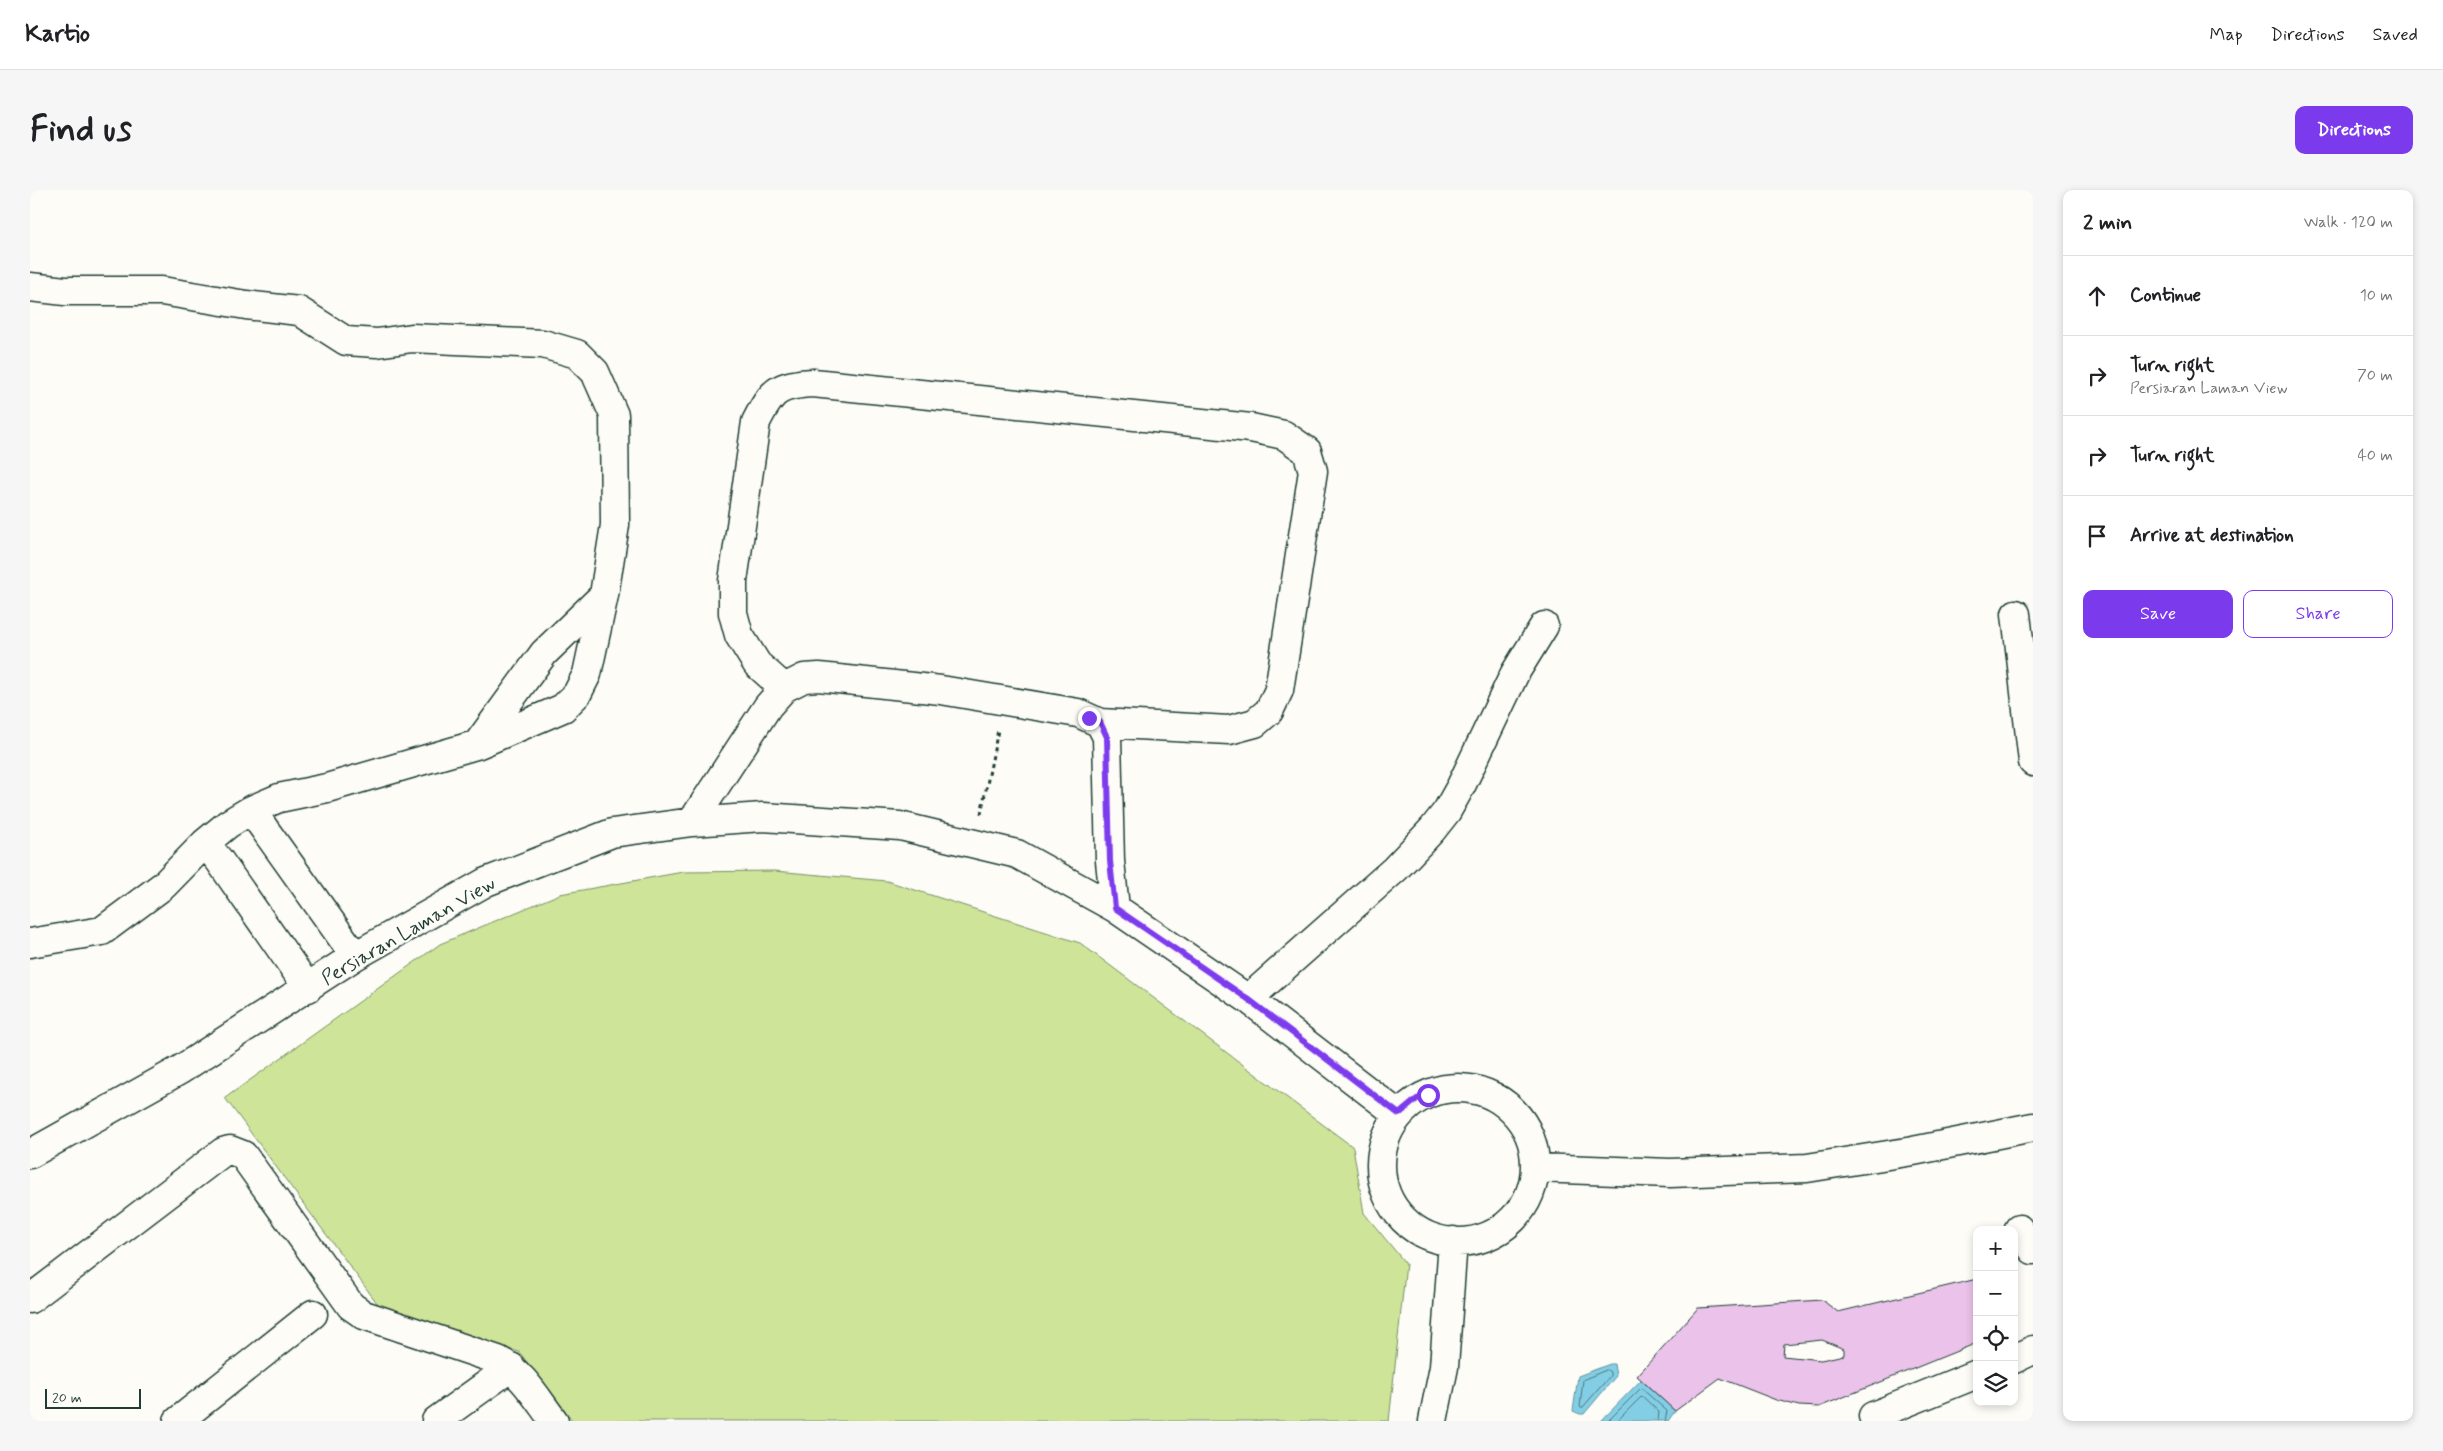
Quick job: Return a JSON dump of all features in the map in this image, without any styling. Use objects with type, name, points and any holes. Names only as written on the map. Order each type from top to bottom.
[{"type":"street","points":[[30,287],[65,291],[162,291],[246,305],[299,311],[346,341],[378,343],[412,338],[542,344],[578,354],[596,372],[614,415],[615,525],[604,594],[587,674],[577,694],[563,708],[479,744],[327,788],[279,798],[251,810],[228,824],[205,843],[164,886],[102,931],[30,943]]},
{"type":"street","points":[[692,822],[768,706],[784,688],[804,678],[819,677],[941,690],[1078,713],[1100,722],[1229,730],[1255,723],[1269,711],[1279,690],[1313,471],[1308,451],[1284,435],[1251,428],[813,383],[787,384],[767,400],[756,422],[733,581],[733,613],[739,635],[757,664],[784,688]]},
{"type":"street","points":[[479,744],[544,653],[604,594]]},
{"type":"street","points":[[2016,614],[2033,762]]},
{"type":"street","points":[[1248,999],[1395,869],[1442,818],[1461,786],[1515,673],[1544,626]]},
{"type":"street","points":[[1100,722],[1107,737],[1110,861],[1115,908]]},
{"type":"street","points":[[251,810],[355,956]]},
{"type":"street","name":"Persiaran Laman View","points":[[30,1154],[180,1070],[355,956],[486,882],[612,833],[692,822],[763,817],[900,826],[1017,854],[1115,908],[1248,999],[1399,1114]]},
{"type":"street","points":[[205,843],[219,860],[308,988]]},
{"type":"street","points":[[1463,1088],[1486,1093],[1507,1105],[1523,1123],[1533,1145],[1536,1168],[1530,1194],[1516,1217],[1494,1233],[1454,1241],[1431,1238],[1418,1231],[1397,1214],[1384,1190],[1380,1164],[1385,1137],[1399,1114],[1417,1099],[1439,1090],[1463,1088]]},
{"type":"street","points":[[1536,1168],[1670,1173],[1807,1168],[1913,1152],[2033,1127]]},
{"type":"street","points":[[30,1298],[223,1152],[230,1150],[243,1155],[351,1306],[364,1315],[489,1357],[511,1367],[554,1421]]},
{"type":"street","points":[[1433,1421],[1444,1367],[1454,1241]]},
{"type":"street","points":[[178,1421],[313,1314]]},
{"type":"street","points":[[2018,1356],[2033,1350]]},
{"type":"street","points":[[436,1421],[511,1367]]},
{"type":"street","points":[[1873,1416],[1973,1376]]},
{"type":"path","points":[[981,815],[1004,701]]},
{"type":"green space","points":[[775,871],[887,881],[1080,943],[1353,1147],[1364,1213],[1406,1264],[1389,1421],[573,1421],[519,1352],[383,1311],[225,1098],[440,944],[560,894],[683,872]]},
{"type":"water","points":[[1614,1364],[1616,1376],[1584,1414],[1573,1411],[1578,1376]]},
{"type":"water","points":[[1641,1380],[1675,1411],[1668,1421],[1601,1421]]},
{"type":"building","points":[[1973,1280],[1973,1345],[1819,1407],[1799,1406],[1776,1400],[1720,1378],[1675,1411],[1637,1376],[1698,1308],[1822,1300],[1838,1312]],"holes":[[[1822,1340],[1844,1349],[1844,1355],[1821,1360],[1783,1356],[1784,1344]]]},
{"type":"route","points":[[1089,718],[1100,722],[1107,737],[1110,861],[1115,908],[1248,999],[1399,1114],[1417,1099],[1428,1095]]}]
